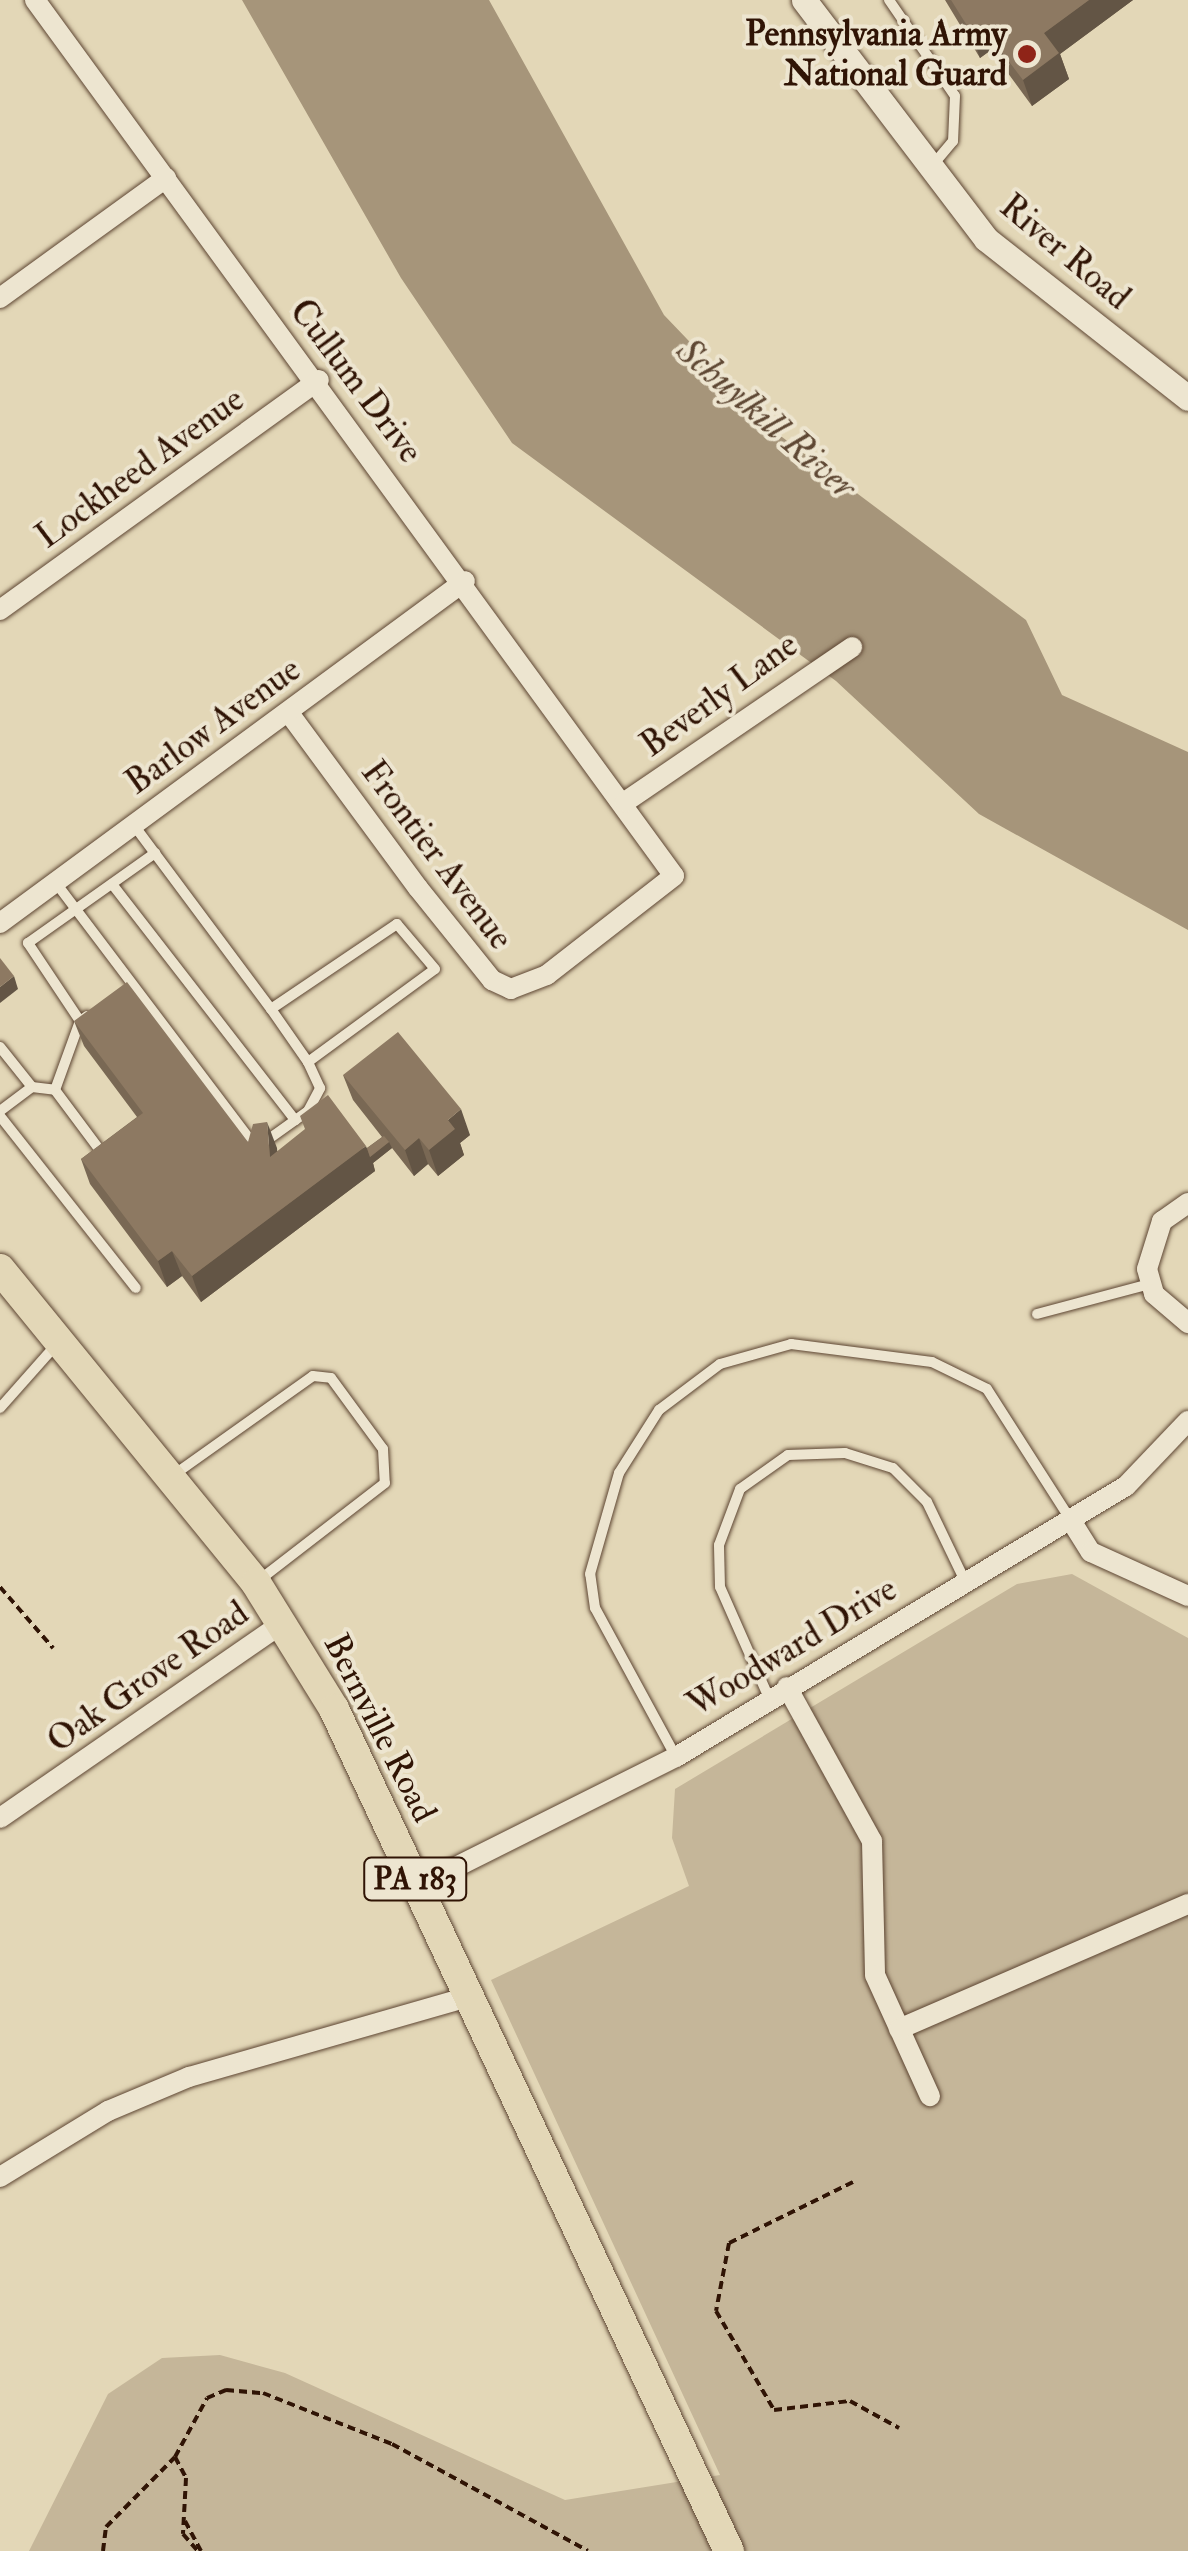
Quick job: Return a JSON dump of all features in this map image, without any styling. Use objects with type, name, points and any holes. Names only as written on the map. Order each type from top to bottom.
[{"type":"main road","name":"Bernville Road","points":[[0,1269],[256,1583],[283,1622],[418,1886],[464,1998],[729,2551]]},
{"type":"street","name":"Cullum Drive","points":[[35,0],[626,802]]},
{"type":"street","name":"River Road","points":[[804,0],[986,240],[1188,398]]},
{"type":"street","points":[[0,298],[166,178]]},
{"type":"street","name":"Lockheed Avenue","points":[[0,610],[318,380]]},
{"type":"street","name":"Barlow Avenue","points":[[0,923],[465,581]]},
{"type":"street","name":"Beverly Lane","points":[[626,802],[852,646]]},
{"type":"street","name":"Frontier Avenue","points":[[289,712],[492,980],[510,989],[547,975],[674,876],[626,802]]},
{"type":"street","points":[[1188,1203],[1150,1244],[1151,1284],[1188,1324]]},
{"type":"street","name":"Woodward Drive","points":[[418,1886],[676,1756],[1070,1519],[1158,1462],[1185,1431]]},
{"type":"street","points":[[1070,1519],[1090,1552],[1188,1596]]},
{"type":"street","name":"Oak Grove Road","points":[[0,1818],[283,1622]]},
{"type":"street","points":[[778,1692],[872,1841],[875,1975],[930,2096]]},
{"type":"street","points":[[898,2029],[1188,1904]]},
{"type":"street","points":[[0,2177],[108,2112],[188,2077],[464,1998]]},
{"type":"lane","points":[[889,0],[955,96],[953,141],[930,168]]},
{"type":"lane","points":[[56,882],[249,1138],[266,1140],[295,1120],[320,1088],[308,1062],[134,824]]},
{"type":"lane","points":[[80,1021],[28,944],[155,853]]},
{"type":"lane","points":[[112,884],[295,1120]]},
{"type":"lane","points":[[270,1010],[397,924],[435,969],[308,1062]]},
{"type":"lane","points":[[120,994],[133,984]]},
{"type":"lane","points":[[55,1090],[80,1021],[106,1003]]},
{"type":"lane","points":[[0,1047],[32,1087],[55,1090],[102,1153]]},
{"type":"lane","points":[[32,1087],[0,1114],[136,1288]]},
{"type":"lane","points":[[1037,1314],[1151,1284]]},
{"type":"lane","points":[[0,1408],[59,1342]]},
{"type":"lane","points":[[676,1756],[595,1608],[590,1574],[619,1474],[659,1410],[720,1364],[791,1344],[932,1362],[987,1388],[1070,1519]]},
{"type":"lane","points":[[170,1478],[312,1376],[330,1378],[383,1449],[385,1483],[256,1583]]},
{"type":"lane","points":[[778,1692],[720,1587],[719,1545],[740,1489],[788,1455],[846,1453],[893,1468],[927,1502],[965,1581]]},
{"type":"path","points":[[0,1588],[53,1648]]},
{"type":"path","points":[[853,2182],[729,2244],[716,2311],[774,2410],[850,2401],[899,2428]]},
{"type":"path","points":[[103,2551],[106,2526],[175,2458],[208,2398],[264,2393],[392,2444],[588,2551]]},
{"type":"path","points":[[175,2458],[185,2469],[184,2539],[200,2551]]},
{"type":"path","points":[[185,2521],[200,2551]]},
{"type":"shaded area","points":[[242,0],[489,0],[664,315],[778,434],[1026,620],[1062,695],[1188,752],[1188,930],[979,814],[836,681],[512,443],[401,278]]},
{"type":"shaded area","points":[[1072,1574],[1188,1638],[1188,2551],[29,2551],[108,2394],[162,2358],[220,2355],[285,2373],[565,2500],[720,2475],[491,1980],[689,1886],[672,1838],[675,1789],[1017,1584]]},
{"type":"building","points":[[951,0],[1089,0],[1044,33],[1059,53],[1023,80],[981,25],[971,32]]},
{"type":"building","points":[[0,958],[14,976],[0,987]]},
{"type":"building","points":[[127,982],[248,1142],[253,1124],[267,1122],[270,1157],[305,1129],[300,1116],[328,1095],[366,1146],[192,1276],[172,1251],[158,1261],[81,1159],[143,1113],[74,1021]]},
{"type":"building","points":[[398,1032],[461,1109],[448,1120],[455,1129],[429,1150],[419,1138],[405,1150],[343,1075]]},
{"type":"building","points":[[384,1136],[389,1142],[370,1157],[367,1148]]},
{"type":"place","name":"Pennsylvania Army National Guard","points":[[1027,54]]},
{"type":"water label","name":"Schuylkill River","points":[[766,419]]}]
